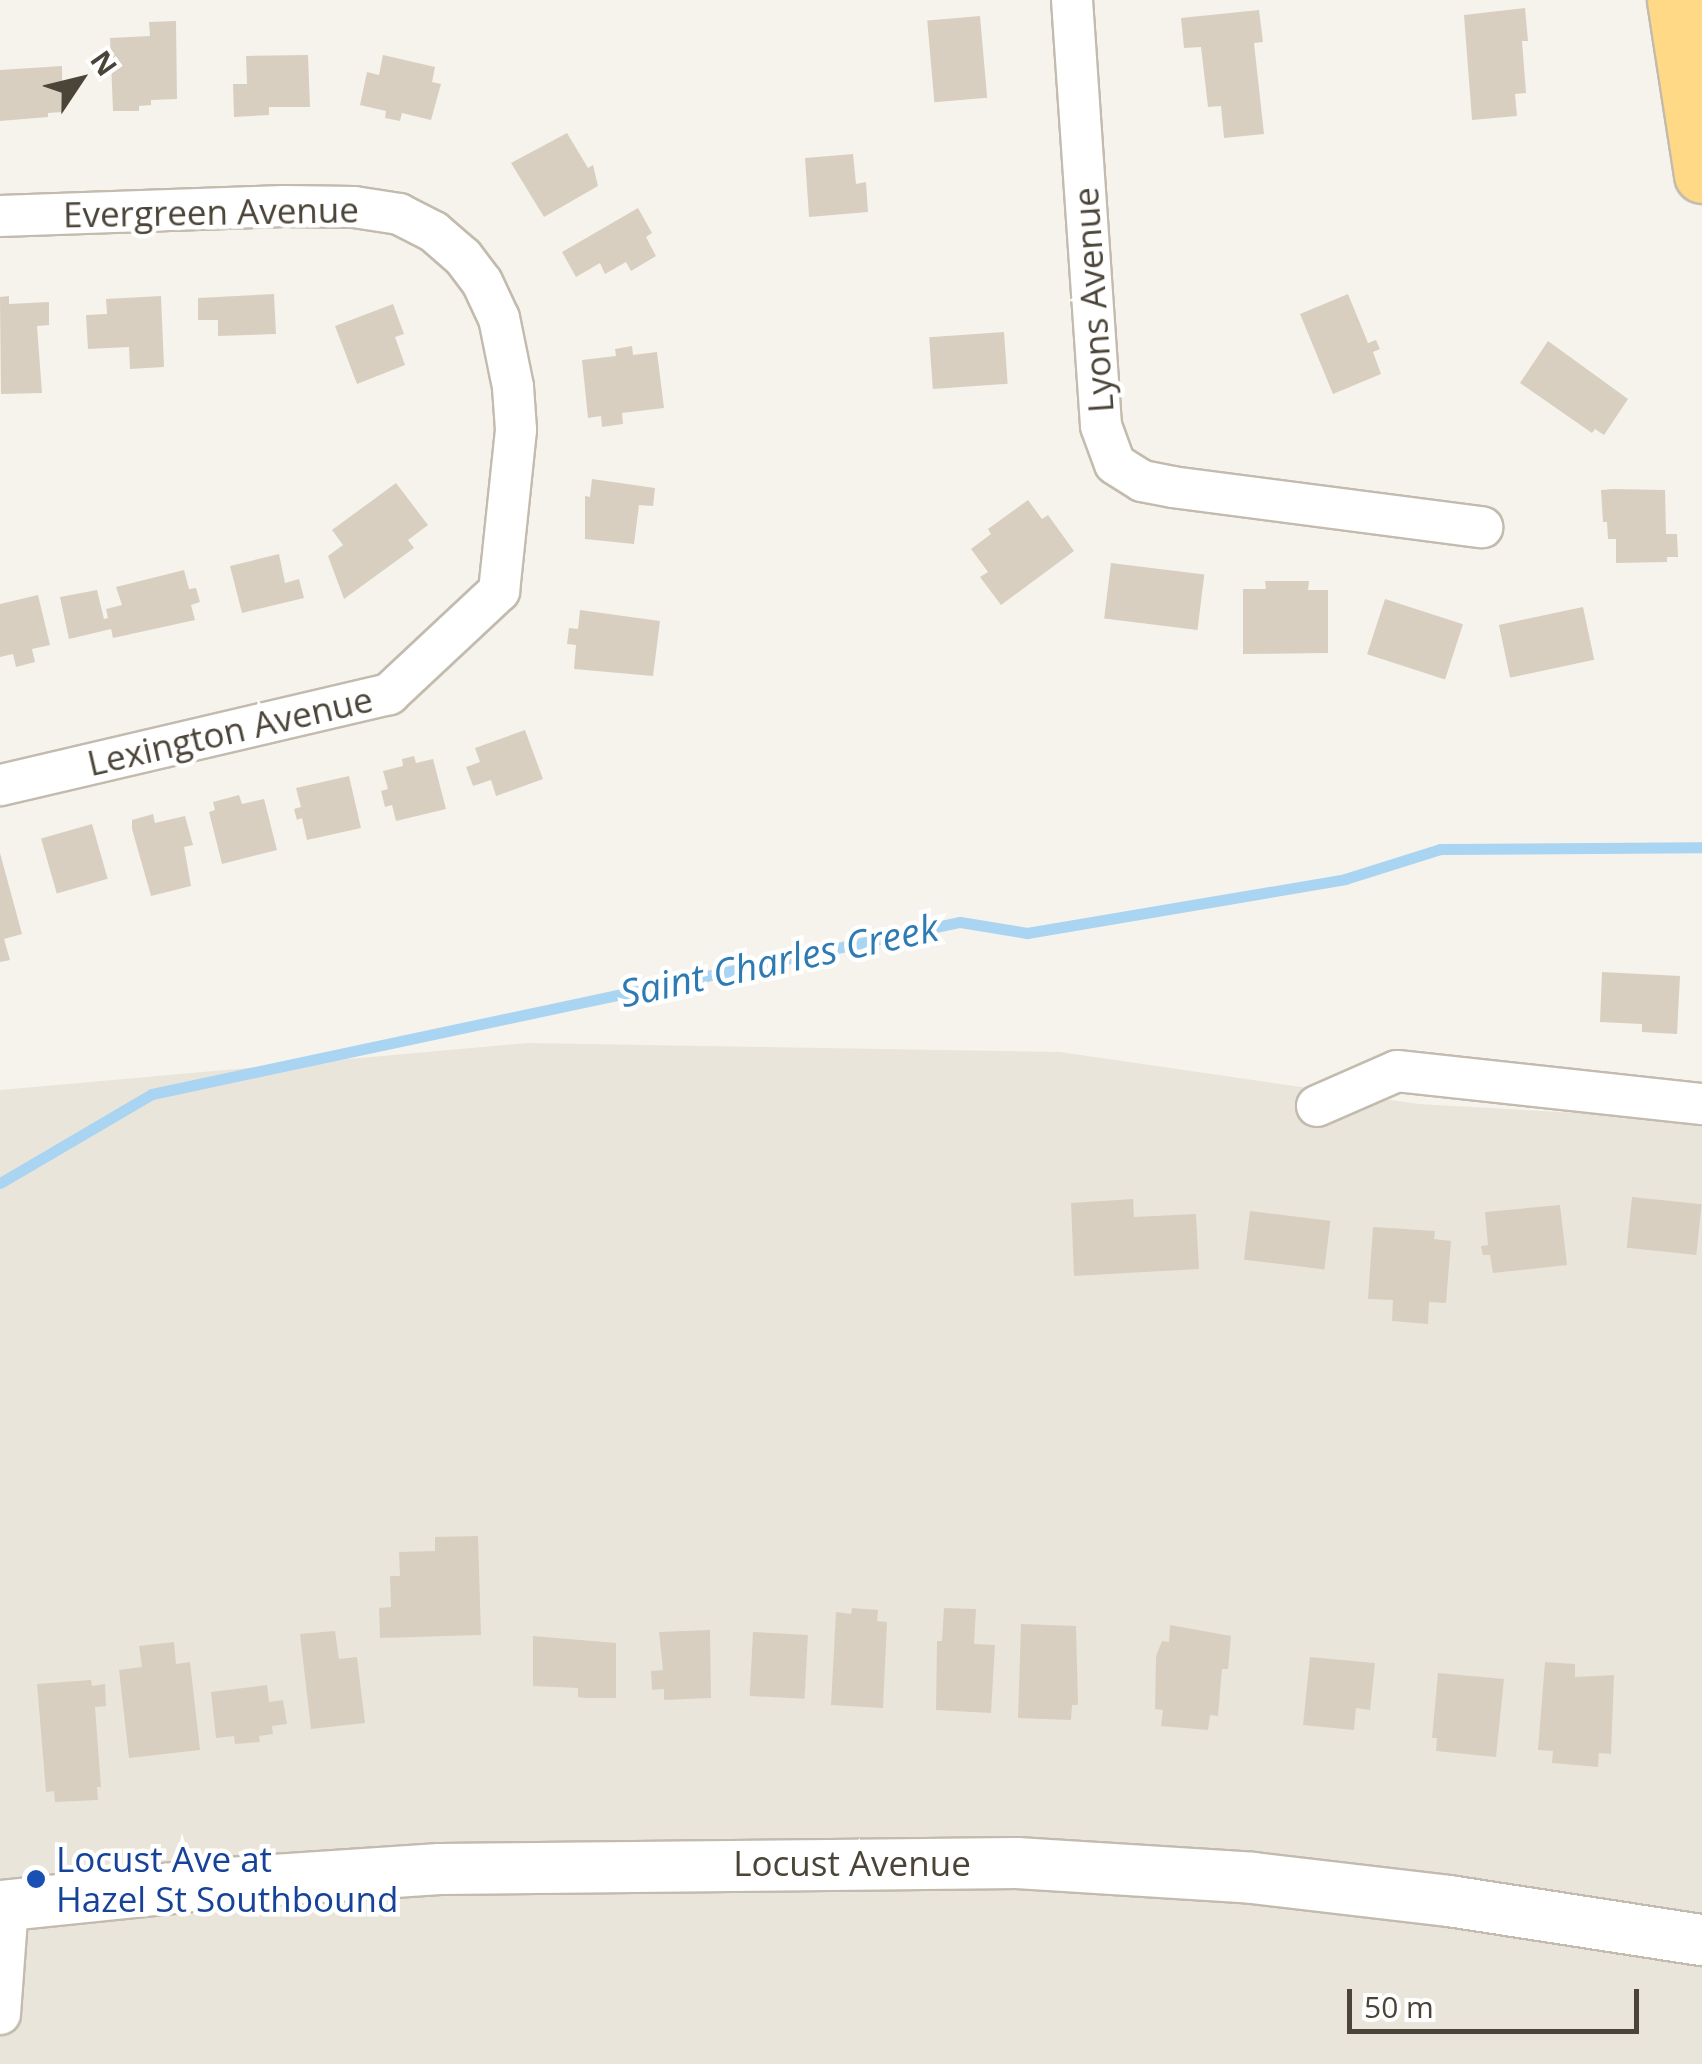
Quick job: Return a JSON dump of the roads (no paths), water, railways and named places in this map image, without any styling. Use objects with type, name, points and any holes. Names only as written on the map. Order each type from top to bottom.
[{"type":"highway","points":[[1674,0],[1702,175]]},
{"type":"street","name":"Lyons Avenue","points":[[1072,0],[1101,426],[1116,464],[1142,481],[1172,487],[1482,527]]},
{"type":"street","name":"Evergreen Avenue","points":[[0,216],[284,206],[354,207],[398,214],[434,232],[464,257],[482,282],[499,318],[514,388],[516,430]]},
{"type":"street","name":"Lexington Avenue","points":[[0,786],[388,694],[499,591],[516,430]]},
{"type":"street","points":[[1316,1106],[1397,1071],[1702,1104]]},
{"type":"street","name":"Locust Avenue","points":[[4,1906],[214,1884],[440,1869],[1017,1863],[1253,1878],[1449,1900],[1702,1940]]},
{"type":"street","points":[[0,2014],[4,1906]]},
{"type":"waterway","name":"Saint Charles Creek","points":[[0,1183],[152,1094],[960,922],[1027,933],[1345,879],[1440,849],[1702,847]]},
{"type":"place","name":"Locust Ave at Hazel St Southbound","points":[[36,1879]]}]
